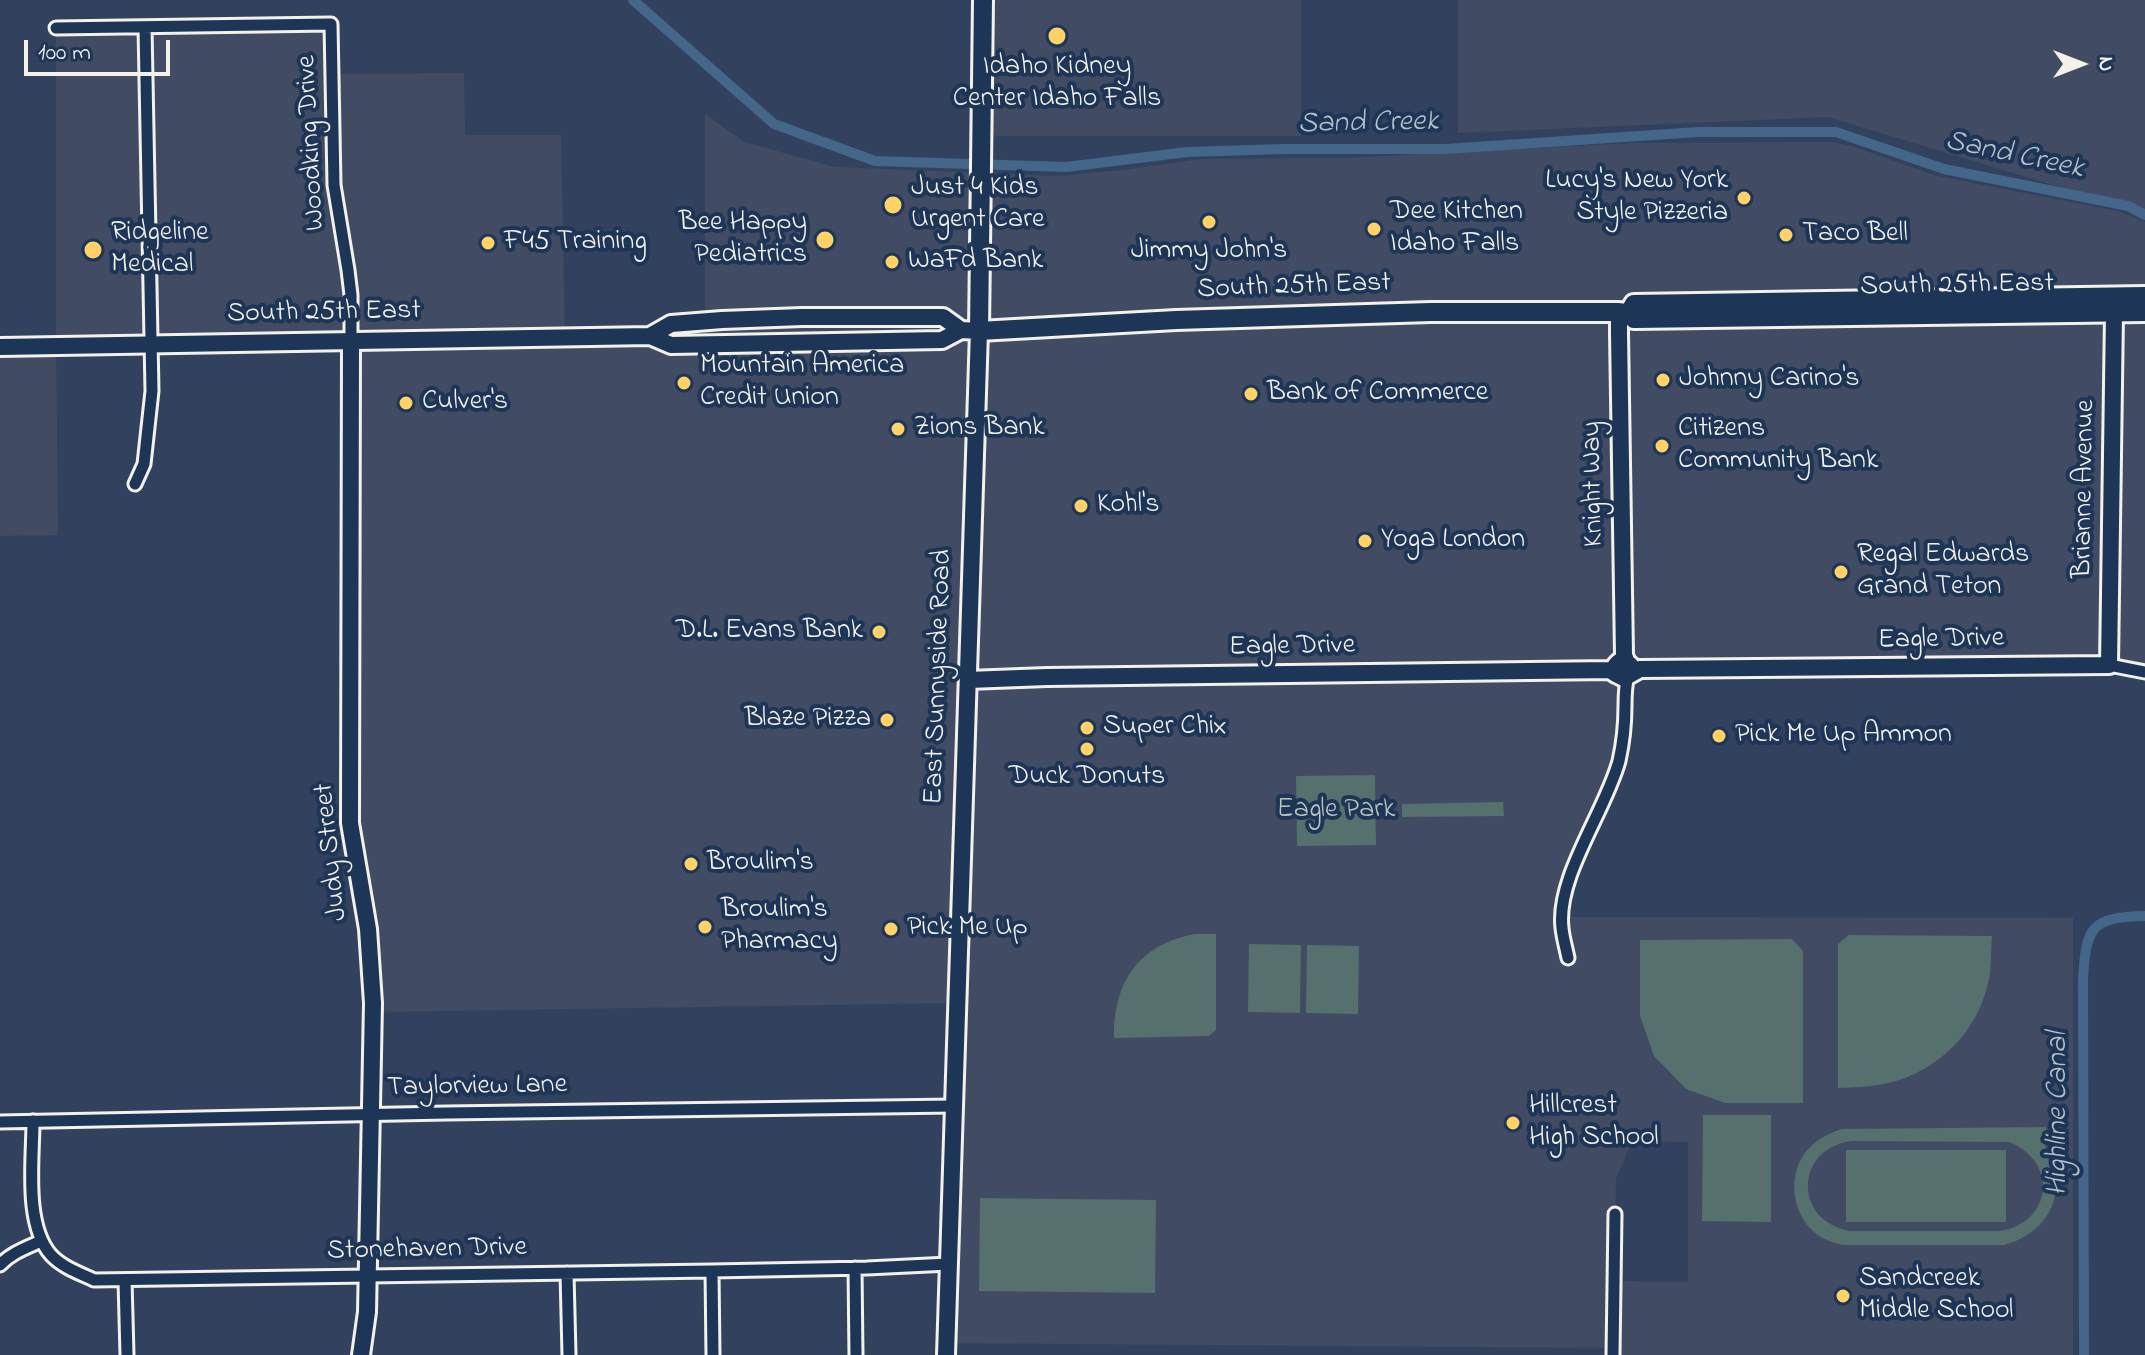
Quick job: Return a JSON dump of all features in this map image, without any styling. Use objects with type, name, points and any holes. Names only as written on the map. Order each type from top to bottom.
[{"type":"main road","name":"East Sunnyside Road","points":[[970,330],[981,173],[983,0]]},
{"type":"main road","name":"South 25th East","points":[[970,330],[1431,312],[1625,311],[1634,319],[2072,296],[2145,296]]},
{"type":"main road","points":[[2035,314],[2049,307],[2069,305],[2072,296]]},
{"type":"main road","name":"South 25th East","points":[[1861,308],[2035,314],[2145,312]]},
{"type":"street","name":"Woodking Drive","points":[[56,28],[331,24],[334,185],[349,279],[351,342]]},
{"type":"street","points":[[135,484],[144,464],[152,391],[145,27]]},
{"type":"street","name":"Knight Way","points":[[1568,958],[1562,928],[1563,901],[1573,868],[1608,795],[1619,760],[1625,708],[1625,311]]},
{"type":"street","name":"Brianne Avenue","points":[[2109,665],[2114,314]]},
{"type":"street","name":"South 25th East","points":[[650,336],[671,324],[802,317],[943,317],[970,330]]},
{"type":"street","name":"South 25th East","points":[[0,347],[650,336],[671,345],[781,344],[942,340],[970,330]]},
{"type":"street","name":"East Sunnyside Road","points":[[946,1355],[968,680],[970,330]]},
{"type":"street","name":"Judy Street","points":[[351,342],[350,823],[372,972],[367,1312],[361,1355]]},
{"type":"street","name":"Eagle Drive","points":[[968,680],[2109,665],[2145,672]]},
{"type":"street","name":"Taylorview Lane","points":[[0,1122],[954,1106]]},
{"type":"street","points":[[0,1265],[5,1259],[41,1241],[35,1219],[33,1121]]},
{"type":"street","points":[[1613,1355],[1615,1214]]},
{"type":"street","name":"Stonehaven Drive","points":[[41,1241],[52,1257],[94,1280],[712,1271],[949,1264]]},
{"type":"street","points":[[855,1268],[856,1355]]},
{"type":"street","points":[[712,1271],[713,1355]]},
{"type":"street","points":[[567,1273],[569,1355]]},
{"type":"street","points":[[125,1280],[127,1355]]},
{"type":"shaded area","points":[[983,0],[1301,0],[1301,136],[982,136]]},
{"type":"shaded area","points":[[1458,0],[2145,0],[2145,213],[1828,117],[1458,133]]},
{"type":"shaded area","points":[[331,24],[332,74],[464,73],[465,135],[561,135],[565,338],[705,335],[705,114],[744,142],[835,167],[1059,176],[1201,159],[1346,158],[1632,143],[1830,142],[1852,146],[1937,176],[2118,211],[2145,222],[2145,672],[1623,669],[1619,760],[1573,868],[1562,917],[2073,918],[2073,1355],[1613,1355],[1612,1348],[946,1343],[957,1003],[373,1012],[357,874],[351,342],[56,346],[56,28]],"holes":[[[1632,1141],[1688,1142],[1688,1282],[1614,1281],[1616,1179]]]},
{"type":"shaded area","points":[[56,346],[58,535],[0,536],[0,347]]},
{"type":"green space","name":"Eagle Park","points":[[1375,775],[1376,845],[1297,846],[1296,776]]},
{"type":"green space","points":[[1503,802],[1504,816],[1402,817],[1402,804]]},
{"type":"green space","points":[[1195,934],[1216,934],[1216,1030],[1209,1036],[1114,1038],[1118,1000],[1133,969],[1159,947]]},
{"type":"green space","points":[[1849,935],[1992,936],[1986,991],[1971,1025],[1947,1053],[1916,1073],[1884,1084],[1838,1088],[1838,944]]},
{"type":"green space","points":[[1792,939],[1803,951],[1803,1103],[1725,1103],[1686,1089],[1654,1056],[1640,1016],[1640,940]]},
{"type":"green space","points":[[1249,944],[1301,945],[1300,1013],[1248,1012]]},
{"type":"green space","points":[[1307,945],[1359,946],[1358,1014],[1306,1013]]},
{"type":"green space","points":[[1703,1115],[1771,1115],[1771,1222],[1702,1221]]},
{"type":"green space","points":[[2046,1127],[2046,1152],[2055,1176],[2056,1189],[2050,1211],[2026,1236],[2004,1245],[1835,1243],[1817,1234],[1806,1223],[1794,1190],[1798,1167],[1810,1147],[1842,1129]],"holes":[[[1852,1141],[2009,1142],[2025,1151],[2036,1163],[2042,1177],[2043,1191],[2039,1205],[2030,1217],[2017,1226],[2000,1231],[1851,1231],[1832,1225],[1819,1214],[1811,1200],[1808,1185],[1811,1170],[1819,1157],[1833,1147]]]},
{"type":"green space","points":[[1846,1150],[2006,1150],[2006,1222],[1846,1222]]},
{"type":"green space","points":[[980,1198],[1156,1200],[1155,1293],[979,1291]]},
{"type":"waterway","name":"Sand Creek","points":[[633,0],[774,124],[875,161],[1066,167],[1187,152],[1446,149],[1698,132],[1836,132],[1944,169],[2128,206],[2145,215]]},
{"type":"waterway","name":"Highline Canal","points":[[2084,1355],[2083,980],[2086,948],[2094,929],[2102,923],[2145,916]]},
{"type":"place","name":"Idaho Kidney Center Idaho Falls","points":[[1057,36]]},
{"type":"place","name":"Lucy's New York Style Pizzeria","points":[[1744,198]]},
{"type":"place","name":"Just 4 Kids Urgent Care","points":[[893,205]]},
{"type":"place","name":"Jimmy John's","points":[[1209,222]]},
{"type":"place","name":"Dee Kitchen Idaho Falls","points":[[1374,229]]},
{"type":"place","name":"Taco Bell","points":[[1786,235]]},
{"type":"place","name":"Bee Happy Pediatrics","points":[[825,240]]},
{"type":"place","name":"F45 Training","points":[[488,243]]},
{"type":"place","name":"Ridgeline Medical","points":[[93,250]]},
{"type":"place","name":"WaFd Bank","points":[[892,262]]},
{"type":"place","name":"Johnny Carino's","points":[[1663,380]]},
{"type":"place","name":"Mountain America Credit Union","points":[[684,383]]},
{"type":"place","name":"Bank of Commerce","points":[[1251,394]]},
{"type":"place","name":"Culver's","points":[[406,403]]},
{"type":"place","name":"Zions Bank","points":[[898,429]]},
{"type":"place","name":"Citizens Community Bank","points":[[1662,446]]},
{"type":"place","name":"Kohl's","points":[[1081,506]]},
{"type":"place","name":"Yoga London","points":[[1365,541]]},
{"type":"place","name":"Regal Edwards Grand Teton","points":[[1841,572]]},
{"type":"place","name":"D.L. Evans Bank","points":[[879,632]]},
{"type":"place","name":"Blaze Pizza","points":[[887,720]]},
{"type":"place","name":"Super Chix","points":[[1087,728]]},
{"type":"place","name":"Pick Me Up Ammon","points":[[1719,736]]},
{"type":"place","name":"Duck Donuts","points":[[1087,749]]},
{"type":"place","name":"Broulim's","points":[[691,864]]},
{"type":"place","name":"Broulim's Pharmacy","points":[[705,927]]},
{"type":"place","name":"Pick Me Up","points":[[891,929]]},
{"type":"place","name":"Hillcrest High School","points":[[1513,1123]]},
{"type":"place","name":"Sandcreek Middle School","points":[[1843,1296]]}]
